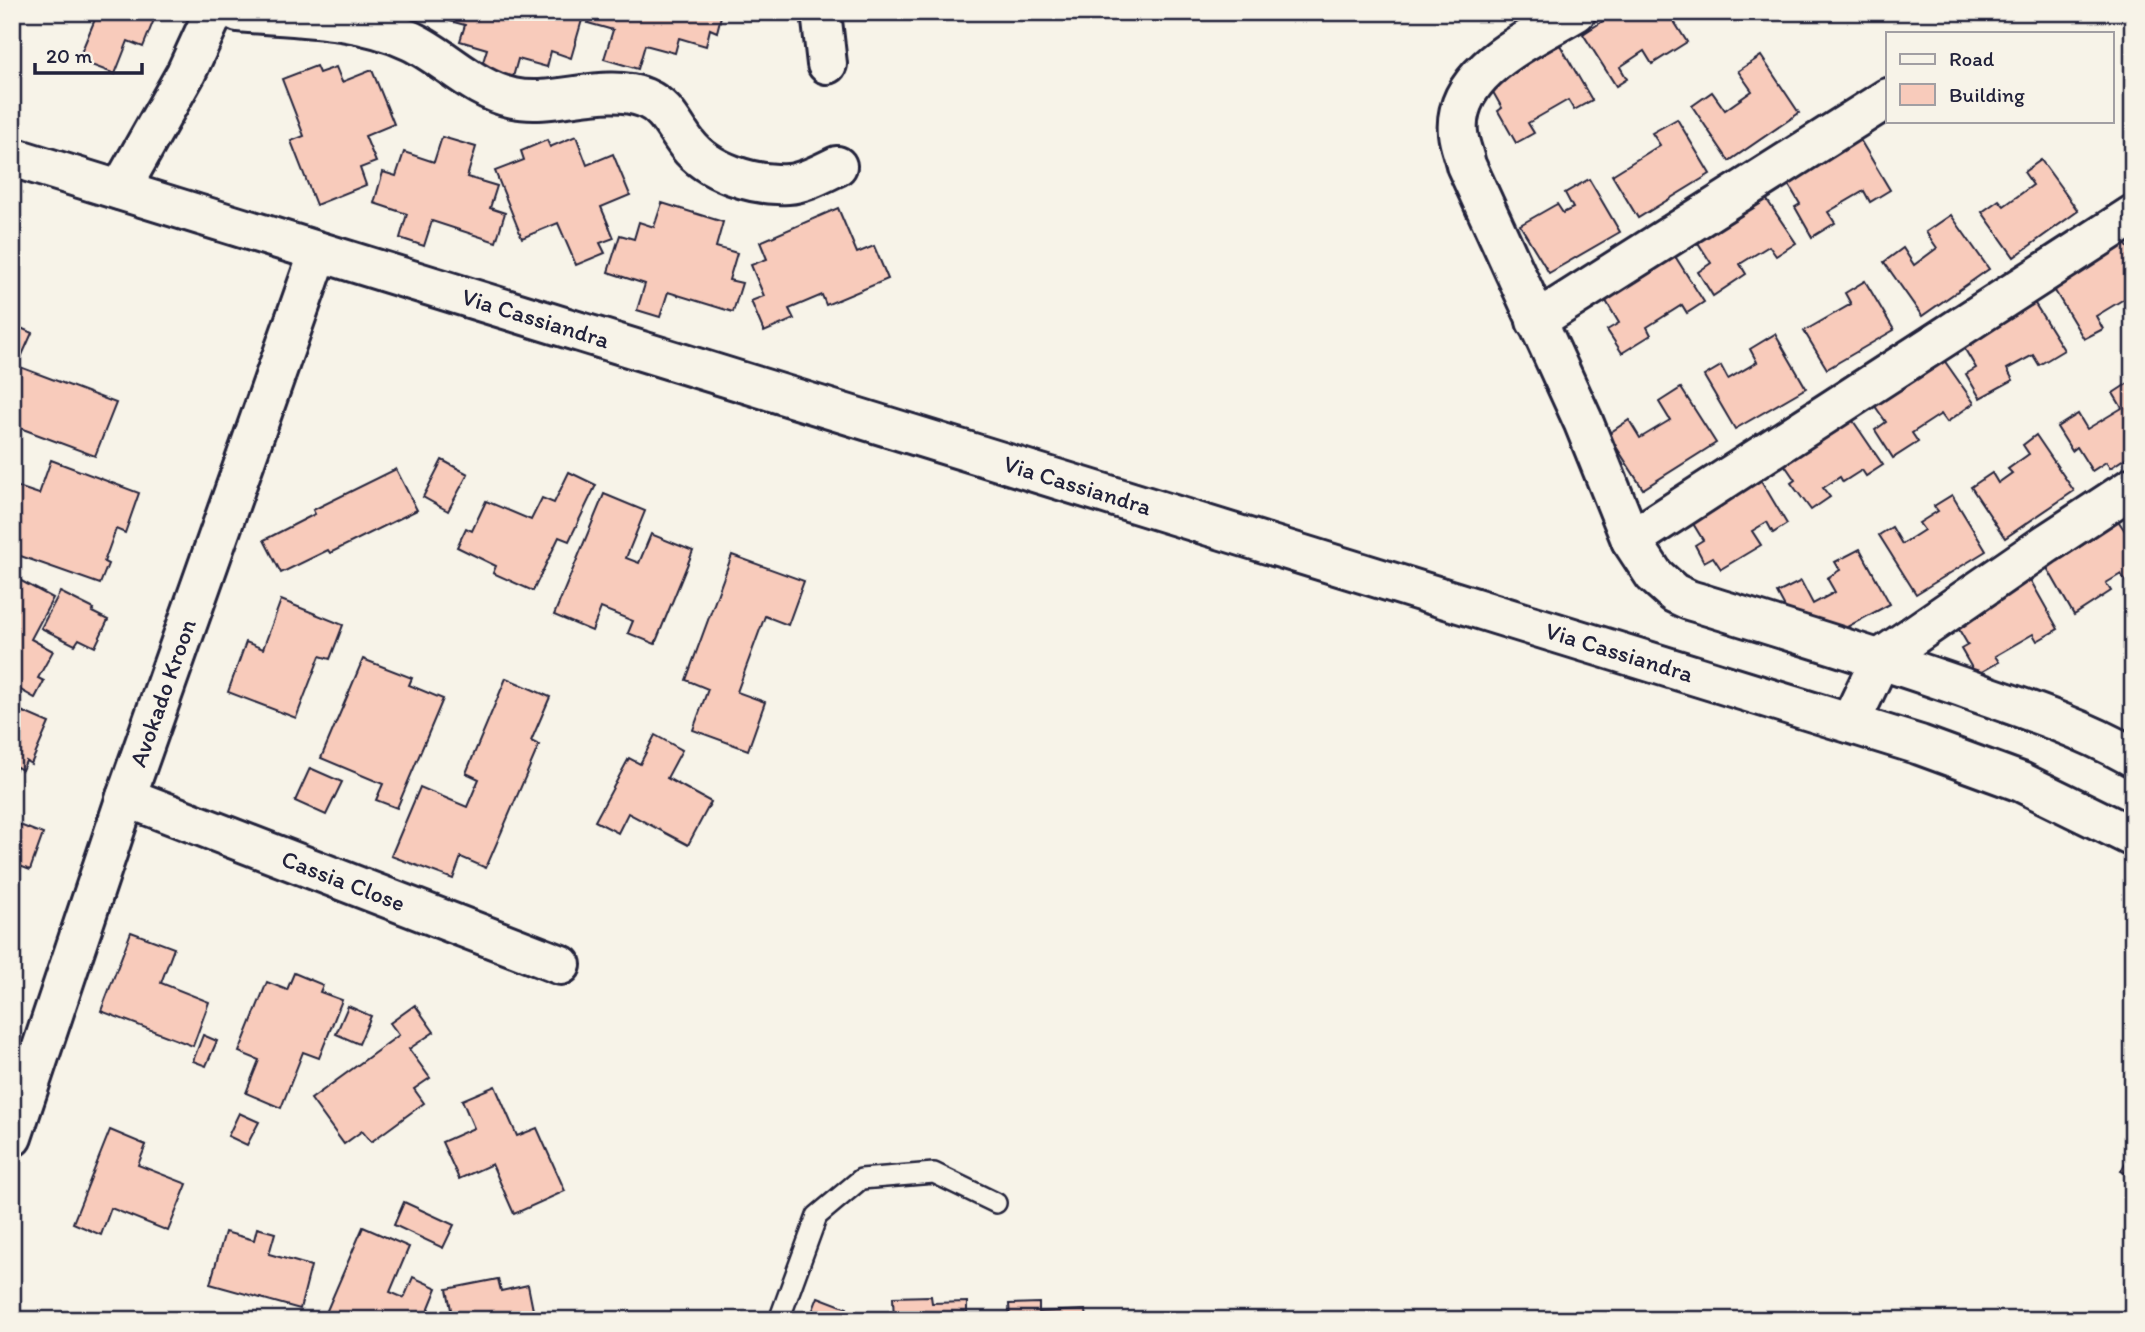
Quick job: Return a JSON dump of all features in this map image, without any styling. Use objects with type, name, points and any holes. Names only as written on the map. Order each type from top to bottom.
[{"type":"street","points":[[120,190],[186,73],[214,12]]},
{"type":"street","points":[[238,12],[351,23],[384,29],[413,42],[483,86],[512,98],[539,100],[620,93],[644,98],[664,109],[687,145],[702,161],[724,172],[762,183],[790,184],[837,166]]},
{"type":"street","points":[[821,12],[827,64]]},
{"type":"street","points":[[1576,12],[1484,70],[1460,111],[1458,132],[1466,165],[1583,421],[1631,540],[1654,575],[1674,593],[1689,600],[1881,658],[2078,730],[2133,757]]},
{"type":"street","points":[[1535,321],[1886,99]]},
{"type":"street","name":"Via Cassiandra","points":[[12,157],[1920,745],[2021,782],[2133,837]]},
{"type":"street","points":[[1631,540],[2133,215]]},
{"type":"street","name":"Avokado Kroon","points":[[12,1137],[126,797],[319,252]]},
{"type":"street","points":[[1850,723],[1881,658],[2133,487]]},
{"type":"street","name":"Cassia Close","points":[[126,797],[561,965]]},
{"type":"lane","points":[[779,1320],[817,1216],[861,1180],[934,1173],[996,1203]]},
{"type":"building","points":[[98,12],[144,12],[155,17],[143,47],[128,41],[115,74],[78,60]]},
{"type":"building","points":[[452,12],[556,12],[582,20],[571,58],[551,51],[547,67],[518,59],[510,88],[478,78],[487,49],[460,41],[465,25],[450,21]]},
{"type":"building","points":[[592,12],[722,12],[717,32],[710,29],[706,46],[679,38],[675,53],[645,45],[638,69],[604,59],[613,30],[588,23]]},
{"type":"building","points":[[1617,12],[1668,12],[1687,42],[1652,64],[1644,51],[1620,67],[1627,79],[1616,86],[1583,34]]},
{"type":"building","points":[[1560,45],[1592,100],[1574,110],[1568,100],[1528,123],[1534,133],[1516,143],[1498,111],[1502,108],[1489,85]]},
{"type":"building","points":[[1761,56],[1799,113],[1729,161],[1692,106],[1712,92],[1725,110],[1752,91],[1738,71]]},
{"type":"building","points":[[316,66],[319,73],[336,67],[342,82],[372,70],[394,124],[365,136],[376,162],[360,168],[366,185],[316,205],[291,141],[304,136],[282,79]]},
{"type":"building","points":[[1677,119],[1710,174],[1638,218],[1612,175],[1660,145],[1652,133]]},
{"type":"building","points":[[1856,133],[1890,190],[1870,202],[1864,191],[1828,212],[1835,223],[1812,237],[1795,207],[1800,204],[1784,177]]},
{"type":"building","points":[[576,136],[587,165],[613,154],[630,195],[601,207],[614,238],[600,243],[605,253],[576,265],[558,223],[522,238],[495,171],[524,160],[521,151],[547,140],[550,147]]},
{"type":"building","points":[[442,137],[476,147],[467,177],[497,186],[490,208],[505,213],[496,242],[432,221],[424,246],[400,238],[407,214],[374,203],[383,172],[396,176],[404,152],[434,162]]},
{"type":"building","points":[[2041,160],[2078,211],[2014,257],[1982,212],[1999,200],[2004,206],[2033,185],[2024,172]]},
{"type":"building","points":[[1589,179],[1620,232],[1549,273],[1520,225],[1557,204],[1563,213],[1573,208],[1565,193]]},
{"type":"building","points":[[1763,194],[1796,243],[1776,256],[1769,246],[1740,264],[1746,274],[1713,296],[1698,272],[1711,263],[1695,238]]},
{"type":"building","points":[[662,203],[723,222],[716,247],[737,253],[729,280],[742,283],[733,312],[668,292],[660,317],[637,310],[645,284],[608,272],[620,235],[634,239],[639,222],[654,227]]},
{"type":"building","points":[[838,208],[857,253],[874,246],[888,279],[826,305],[822,295],[789,309],[794,319],[764,332],[751,301],[764,296],[751,265],[767,259],[760,242]]},
{"type":"building","points":[[1951,215],[1989,269],[1922,316],[1884,262],[1903,248],[1914,265],[1937,248],[1926,232]]},
{"type":"building","points":[[2122,238],[2133,256],[2133,302],[2129,296],[2096,316],[2103,329],[2084,339],[2049,281]]},
{"type":"building","points":[[1673,253],[1704,302],[1687,313],[1682,305],[1647,327],[1651,335],[1622,353],[1607,330],[1619,323],[1603,296]]},
{"type":"building","points":[[1865,281],[1894,330],[1827,369],[1804,331],[1851,304],[1845,293]]},
{"type":"building","points":[[2032,299],[2064,350],[2039,365],[2033,355],[2007,369],[2013,380],[1980,398],[1966,374],[1976,368],[1960,341]]},
{"type":"building","points":[[12,324],[32,333],[19,362],[12,359]]},
{"type":"building","points":[[1775,334],[1806,388],[1735,429],[1704,376],[1721,366],[1728,379],[1757,362],[1750,349]]},
{"type":"building","points":[[1939,353],[1974,403],[1947,422],[1941,414],[1912,433],[1918,442],[1893,458],[1875,430],[1886,422],[1870,399]]},
{"type":"building","points":[[12,364],[116,403],[95,456],[12,425]]},
{"type":"building","points":[[2133,380],[2133,453],[2110,468],[2106,462],[2092,471],[2077,447],[2072,451],[2057,427],[2078,414],[2087,429],[2122,408],[2113,393]]},
{"type":"building","points":[[1681,388],[1716,443],[1643,489],[1608,434],[1629,420],[1640,438],[1670,420],[1659,402]]},
{"type":"building","points":[[1847,412],[1883,465],[1866,476],[1862,470],[1843,482],[1840,477],[1823,488],[1830,497],[1811,510],[1791,483],[1795,480],[1780,458]]},
{"type":"building","points":[[2036,435],[2074,491],[2005,538],[1971,487],[1992,473],[1998,483],[2012,473],[2008,469],[2029,454],[2023,445]]},
{"type":"building","points":[[51,460],[139,493],[125,533],[116,529],[104,562],[108,564],[100,584],[12,553],[12,485],[39,494]]},
{"type":"building","points":[[442,460],[468,474],[448,511],[423,497]]},
{"type":"building","points":[[1753,467],[1787,524],[1773,533],[1767,522],[1752,531],[1761,545],[1721,569],[1713,557],[1704,562],[1695,545],[1703,540],[1684,509]]},
{"type":"building","points":[[396,469],[417,510],[330,553],[328,550],[281,573],[264,540],[315,514],[313,510]]},
{"type":"building","points":[[569,472],[596,485],[569,541],[559,537],[533,591],[493,573],[496,566],[457,547],[466,528],[472,531],[486,501],[531,520],[542,498],[554,503]]},
{"type":"building","points":[[604,494],[645,511],[626,558],[639,563],[651,534],[693,551],[655,644],[628,633],[633,621],[601,608],[592,631],[554,615]]},
{"type":"building","points":[[1952,495],[1986,551],[1916,594],[1879,535],[1892,527],[1902,544],[1924,530],[1919,523],[1938,511],[1934,506]]},
{"type":"building","points":[[2113,513],[2133,543],[2133,577],[2126,582],[2121,574],[2106,583],[2111,591],[2074,615],[2042,559],[2059,549],[2064,557],[2096,536],[2090,528]]},
{"type":"building","points":[[1860,549],[1890,604],[1821,641],[1798,632],[1777,593],[1801,581],[1813,604],[1835,592],[1827,578],[1840,570],[1835,562]]},
{"type":"building","points":[[732,555],[804,581],[788,625],[765,616],[737,692],[765,702],[748,750],[693,730],[708,689],[686,680]]},
{"type":"building","points":[[2027,574],[2058,629],[2037,641],[2033,634],[1995,656],[1999,662],[1976,675],[1961,649],[1968,645],[1951,616]]},
{"type":"building","points":[[12,576],[53,598],[31,639],[53,651],[38,678],[44,681],[35,698],[12,685]]},
{"type":"building","points":[[60,592],[94,609],[92,612],[108,620],[95,647],[79,639],[75,645],[41,628]]},
{"type":"building","points":[[281,600],[343,625],[330,659],[320,656],[296,718],[228,692],[246,642],[263,649]]},
{"type":"building","points":[[363,659],[412,678],[409,685],[443,699],[397,808],[376,800],[383,784],[321,758]]},
{"type":"building","points":[[506,678],[550,697],[531,741],[539,745],[486,868],[461,857],[453,879],[391,856],[420,787],[467,807],[479,779],[466,773]]},
{"type":"building","points":[[12,707],[49,723],[31,764],[26,761],[22,770],[17,767],[12,777]]},
{"type":"building","points":[[655,735],[682,750],[667,778],[711,802],[688,845],[628,813],[618,833],[595,821],[629,758],[640,764]]},
{"type":"building","points":[[310,768],[342,782],[326,815],[295,801]]},
{"type":"building","points":[[12,822],[43,834],[30,870],[12,863]]},
{"type":"building","points":[[131,932],[174,948],[161,983],[209,1002],[193,1046],[101,1011]]},
{"type":"building","points":[[294,973],[323,985],[320,992],[342,1000],[319,1058],[303,1052],[281,1108],[246,1093],[259,1060],[239,1052],[267,982],[287,990]]},
{"type":"building","points":[[415,1005],[434,1032],[409,1049],[430,1078],[414,1089],[424,1103],[371,1142],[362,1131],[344,1144],[311,1099],[399,1035],[390,1023]]},
{"type":"building","points":[[348,1006],[371,1016],[359,1044],[336,1034]]},
{"type":"building","points":[[203,1035],[217,1041],[206,1066],[193,1061]]},
{"type":"building","points":[[495,1086],[517,1136],[537,1128],[565,1191],[514,1214],[492,1164],[459,1179],[442,1142],[474,1128],[462,1100]]},
{"type":"building","points":[[239,1113],[259,1122],[247,1145],[228,1136]]},
{"type":"building","points":[[110,1130],[146,1145],[138,1165],[187,1184],[168,1231],[111,1208],[101,1235],[73,1223]]},
{"type":"building","points":[[2133,1149],[2133,1177],[2121,1171]]},
{"type":"building","points":[[404,1202],[454,1225],[443,1248],[394,1225]]},
{"type":"building","points":[[363,1227],[409,1247],[390,1292],[404,1298],[413,1277],[437,1288],[424,1320],[337,1320],[325,1315]]},
{"type":"building","points":[[257,1228],[275,1233],[269,1254],[311,1266],[300,1309],[210,1284],[225,1232],[254,1240]]},
{"type":"building","points":[[498,1279],[501,1291],[528,1285],[535,1320],[453,1320],[447,1289]]},
{"type":"building","points":[[931,1296],[932,1303],[967,1302],[967,1320],[894,1320],[893,1297]]},
{"type":"building","points":[[818,1297],[847,1308],[843,1320],[809,1320]]},
{"type":"building","points":[[1039,1303],[1039,1312],[1085,1310],[1086,1320],[1010,1320],[1009,1304]]}]
